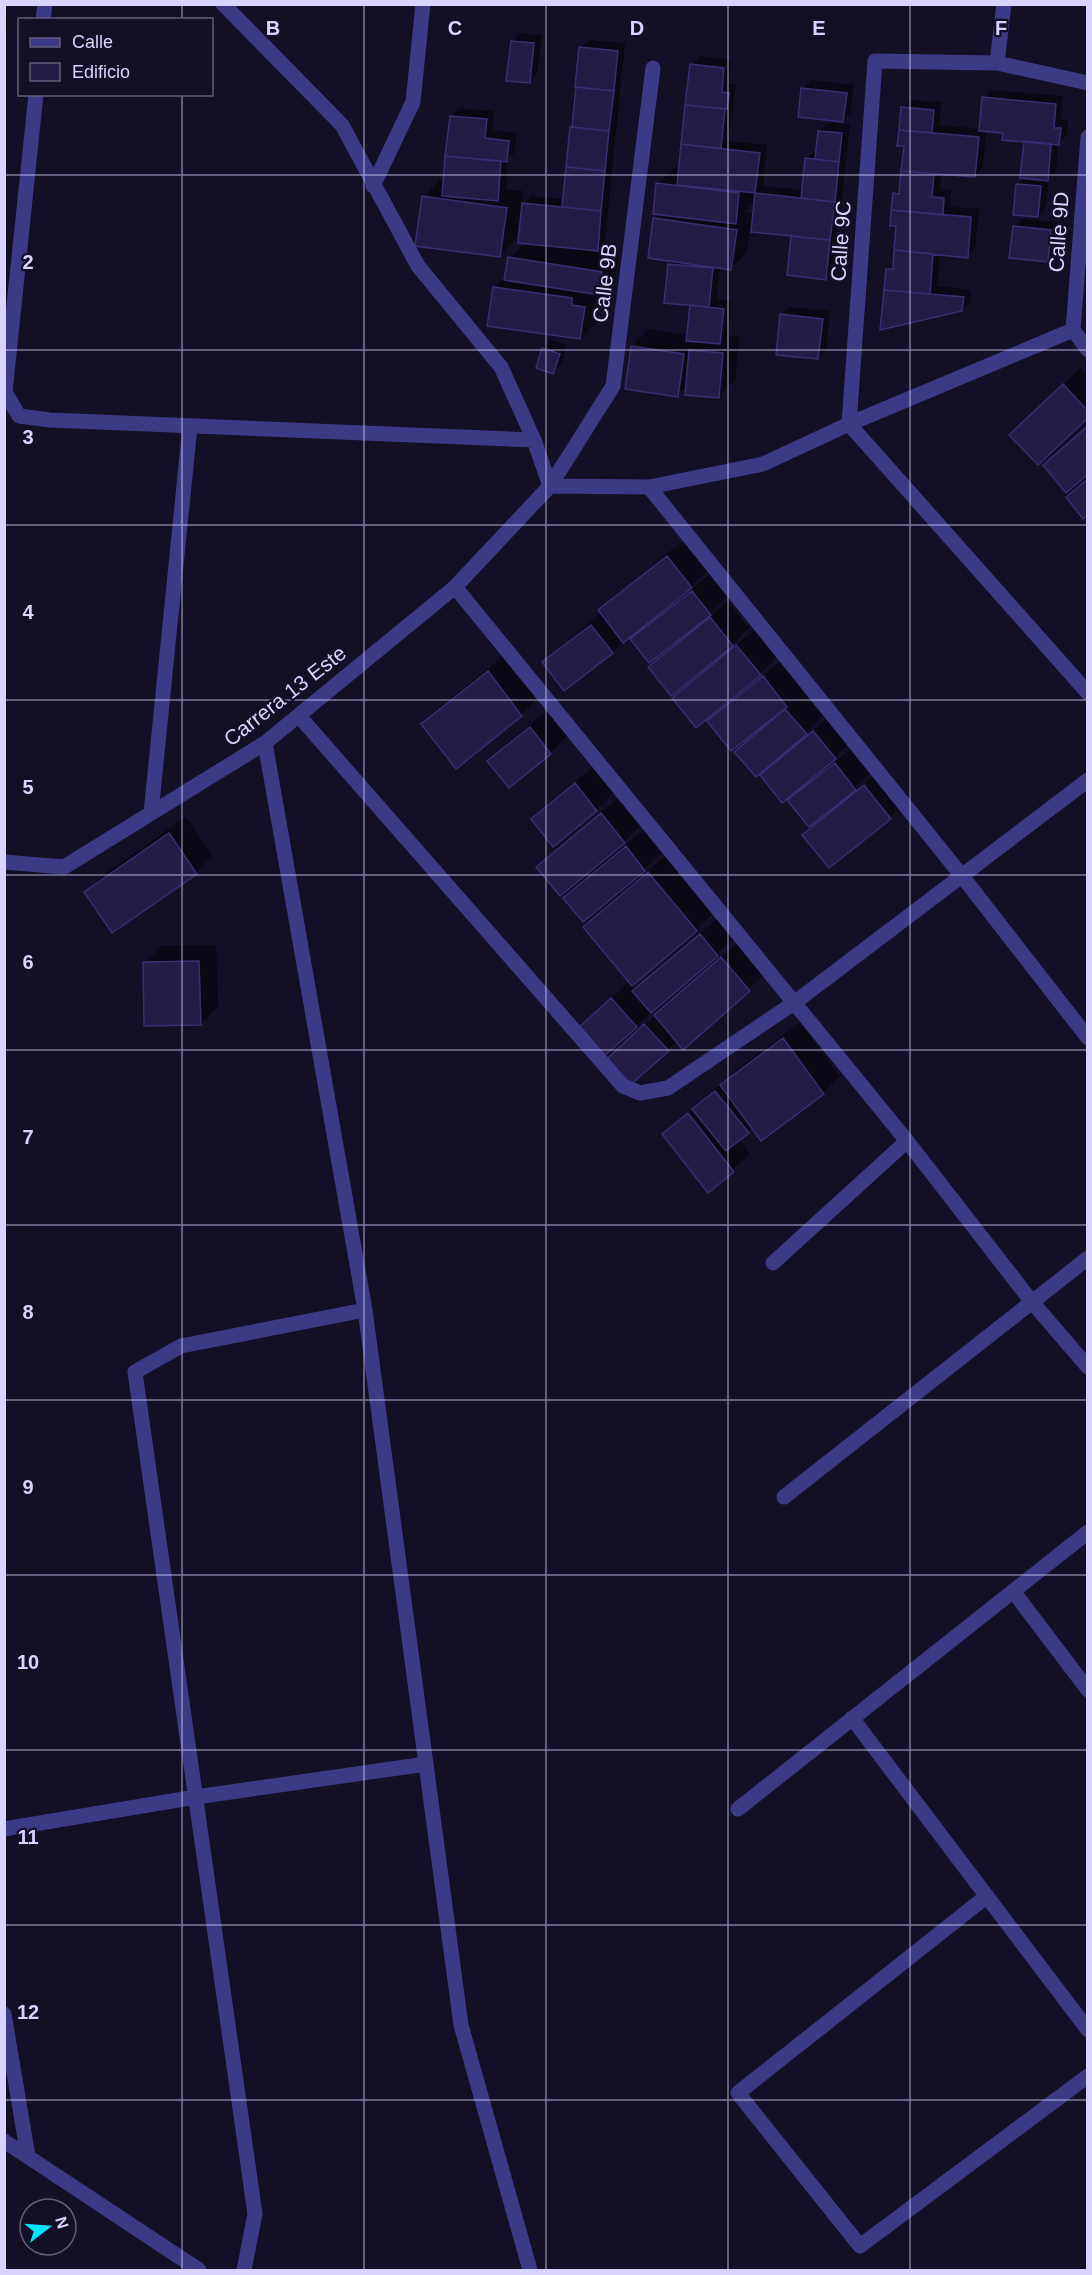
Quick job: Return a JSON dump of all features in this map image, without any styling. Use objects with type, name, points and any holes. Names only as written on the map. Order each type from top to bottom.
[{"type":"street","points":[[223,4],[342,125],[418,266],[501,366],[534,441],[550,486],[649,487],[763,464],[849,423],[1073,330],[1088,350]]},
{"type":"street","points":[[373,186],[413,102],[423,4]]},
{"type":"street","points":[[1004,4],[997,63],[1088,83]]},
{"type":"street","name":"Calle 9C","points":[[849,423],[875,61],[997,63]]},
{"type":"street","name":"Calle 9B","points":[[550,486],[613,387],[653,68]]},
{"type":"street","points":[[36,96],[5,392],[19,416],[50,420],[534,441]]},
{"type":"street","name":"Calle 9D","points":[[1073,330],[1088,137]]},
{"type":"street","points":[[849,423],[1088,693]]},
{"type":"street","points":[[152,813],[190,426]]},
{"type":"street","name":"Carrera 13 Este","points":[[4,862],[64,867],[265,744],[455,587],[550,486]]},
{"type":"street","points":[[649,487],[962,876],[1088,1038]]},
{"type":"street","points":[[455,587],[907,1141],[1032,1302],[1088,1367]]},
{"type":"street","points":[[299,716],[623,1086],[640,1093],[668,1088],[794,1003],[1088,780]]},
{"type":"street","points":[[265,744],[365,1310],[461,2025],[530,2271]]},
{"type":"street","points":[[773,1263],[907,1141]]},
{"type":"street","points":[[784,1497],[1088,1258]]},
{"type":"street","points":[[244,2271],[255,2214],[135,1372],[181,1346],[365,1310]]},
{"type":"street","points":[[738,1809],[1088,1532]]},
{"type":"street","points":[[1013,1591],[1088,1690]]},
{"type":"street","points":[[852,1718],[1088,2030]]},
{"type":"street","points":[[4,1828],[196,1797],[426,1764]]},
{"type":"street","points":[[987,1896],[738,2093],[860,2246],[1088,2076]]},
{"type":"street","points":[[4,2014],[28,2156]]},
{"type":"street","points":[[4,2141],[199,2271]]},
{"type":"building","points":[[511,41],[534,43],[530,83],[506,81]]},
{"type":"building","points":[[579,47],[618,51],[614,91],[575,87]]},
{"type":"building","points":[[690,64],[724,68],[722,92],[729,93],[727,109],[685,105]]},
{"type":"building","points":[[576,87],[614,91],[609,131],[572,127]]},
{"type":"building","points":[[801,88],[847,93],[843,122],[798,117]]},
{"type":"building","points":[[982,97],[1056,104],[1054,128],[1061,128],[1059,145],[1002,140],[1003,133],[979,131]]},
{"type":"building","points":[[685,105],[725,109],[721,149],[681,144]]},
{"type":"building","points":[[901,107],[934,110],[932,133],[899,130]]},
{"type":"building","points":[[450,116],[487,119],[485,138],[509,141],[507,162],[445,156]]},
{"type":"building","points":[[570,127],[609,131],[605,171],[566,167]]},
{"type":"building","points":[[899,130],[979,137],[975,177],[901,171],[904,146],[897,146]]},
{"type":"building","points":[[818,131],[842,133],[839,162],[815,159]]},
{"type":"building","points":[[1024,141],[1051,144],[1048,181],[1020,178]]},
{"type":"building","points":[[681,144],[760,153],[755,193],[677,185]]},
{"type":"building","points":[[445,156],[501,161],[498,201],[442,196]]},
{"type":"building","points":[[805,158],[839,162],[835,202],[801,198]]},
{"type":"building","points":[[566,167],[605,171],[601,211],[562,207]]},
{"type":"building","points":[[901,171],[934,174],[932,197],[944,198],[943,215],[891,210],[893,193],[899,194]]},
{"type":"building","points":[[656,183],[739,193],[736,224],[653,214]]},
{"type":"building","points":[[1016,184],[1041,186],[1038,217],[1013,215]]},
{"type":"building","points":[[755,193],[835,202],[830,240],[751,232]]},
{"type":"building","points":[[422,196],[507,208],[500,257],[415,246]]},
{"type":"building","points":[[522,203],[601,211],[598,251],[518,243]]},
{"type":"building","points":[[891,210],[971,217],[968,258],[894,250],[896,226],[890,226]]},
{"type":"building","points":[[653,218],[737,230],[731,270],[648,258]]},
{"type":"building","points":[[1013,226],[1051,230],[1048,262],[1009,258]]},
{"type":"building","points":[[791,236],[830,240],[826,280],[787,275]]},
{"type":"building","points":[[894,250],[933,254],[930,294],[884,290],[886,269],[893,269]]},
{"type":"building","points":[[508,257],[602,272],[599,295],[504,280]]},
{"type":"building","points":[[668,264],[713,268],[709,307],[664,303]]},
{"type":"building","points":[[493,287],[572,298],[572,305],[585,307],[580,339],[487,326]]},
{"type":"building","points":[[884,290],[964,297],[962,311],[880,330]]},
{"type":"building","points":[[690,305],[724,309],[720,344],[686,341]]},
{"type":"building","points":[[780,314],[823,319],[818,359],[776,355]]},
{"type":"building","points":[[631,346],[684,354],[678,397],[625,389]]},
{"type":"building","points":[[542,348],[560,354],[553,374],[536,368]]},
{"type":"building","points":[[689,350],[723,353],[719,398],[685,395]]},
{"type":"building","points":[[1063,384],[1088,411],[1088,418],[1038,465],[1009,435]]},
{"type":"building","points":[[1088,426],[1088,474],[1066,493],[1043,465]]},
{"type":"building","points":[[1088,479],[1088,515],[1083,519],[1066,497]]},
{"type":"building","points":[[667,556],[692,588],[623,643],[598,610]]},
{"type":"building","points":[[692,591],[711,615],[649,663],[630,639]]},
{"type":"building","points":[[710,617],[733,646],[671,696],[648,667]]},
{"type":"building","points":[[591,625],[613,653],[564,691],[542,662]]},
{"type":"building","points":[[736,645],[761,675],[696,728],[672,698]]},
{"type":"building","points":[[488,671],[522,716],[456,769],[421,724]]},
{"type":"building","points":[[763,676],[787,707],[731,751],[707,721]]},
{"type":"building","points":[[785,709],[807,734],[756,777],[734,752]]},
{"type":"building","points":[[530,727],[551,754],[509,788],[487,761]]},
{"type":"building","points":[[813,731],[836,759],[782,803],[760,775]]},
{"type":"building","points":[[835,763],[856,790],[809,827],[787,800]]},
{"type":"building","points":[[575,783],[597,811],[553,847],[531,819]]},
{"type":"building","points":[[864,785],[891,819],[829,868],[802,835]]},
{"type":"building","points":[[601,813],[625,843],[560,896],[536,867]]},
{"type":"building","points":[[169,833],[197,874],[112,933],[84,892]]},
{"type":"building","points":[[626,846],[645,871],[583,922],[563,898]]},
{"type":"building","points":[[648,872],[697,931],[632,986],[583,927]]},
{"type":"building","points":[[700,934],[718,956],[651,1013],[632,991]]},
{"type":"building","points":[[721,957],[750,991],[683,1050],[654,1015]]},
{"type":"building","points":[[199,961],[201,1025],[144,1026],[143,962]]},
{"type":"building","points":[[611,998],[637,1027],[602,1058],[576,1030]]},
{"type":"building","points":[[644,1024],[669,1051],[629,1086],[605,1061]]},
{"type":"building","points":[[783,1038],[824,1094],[761,1141],[720,1085]]},
{"type":"building","points":[[715,1091],[749,1133],[726,1151],[692,1109]]},
{"type":"building","points":[[688,1113],[734,1172],[708,1193],[662,1134]]}]
